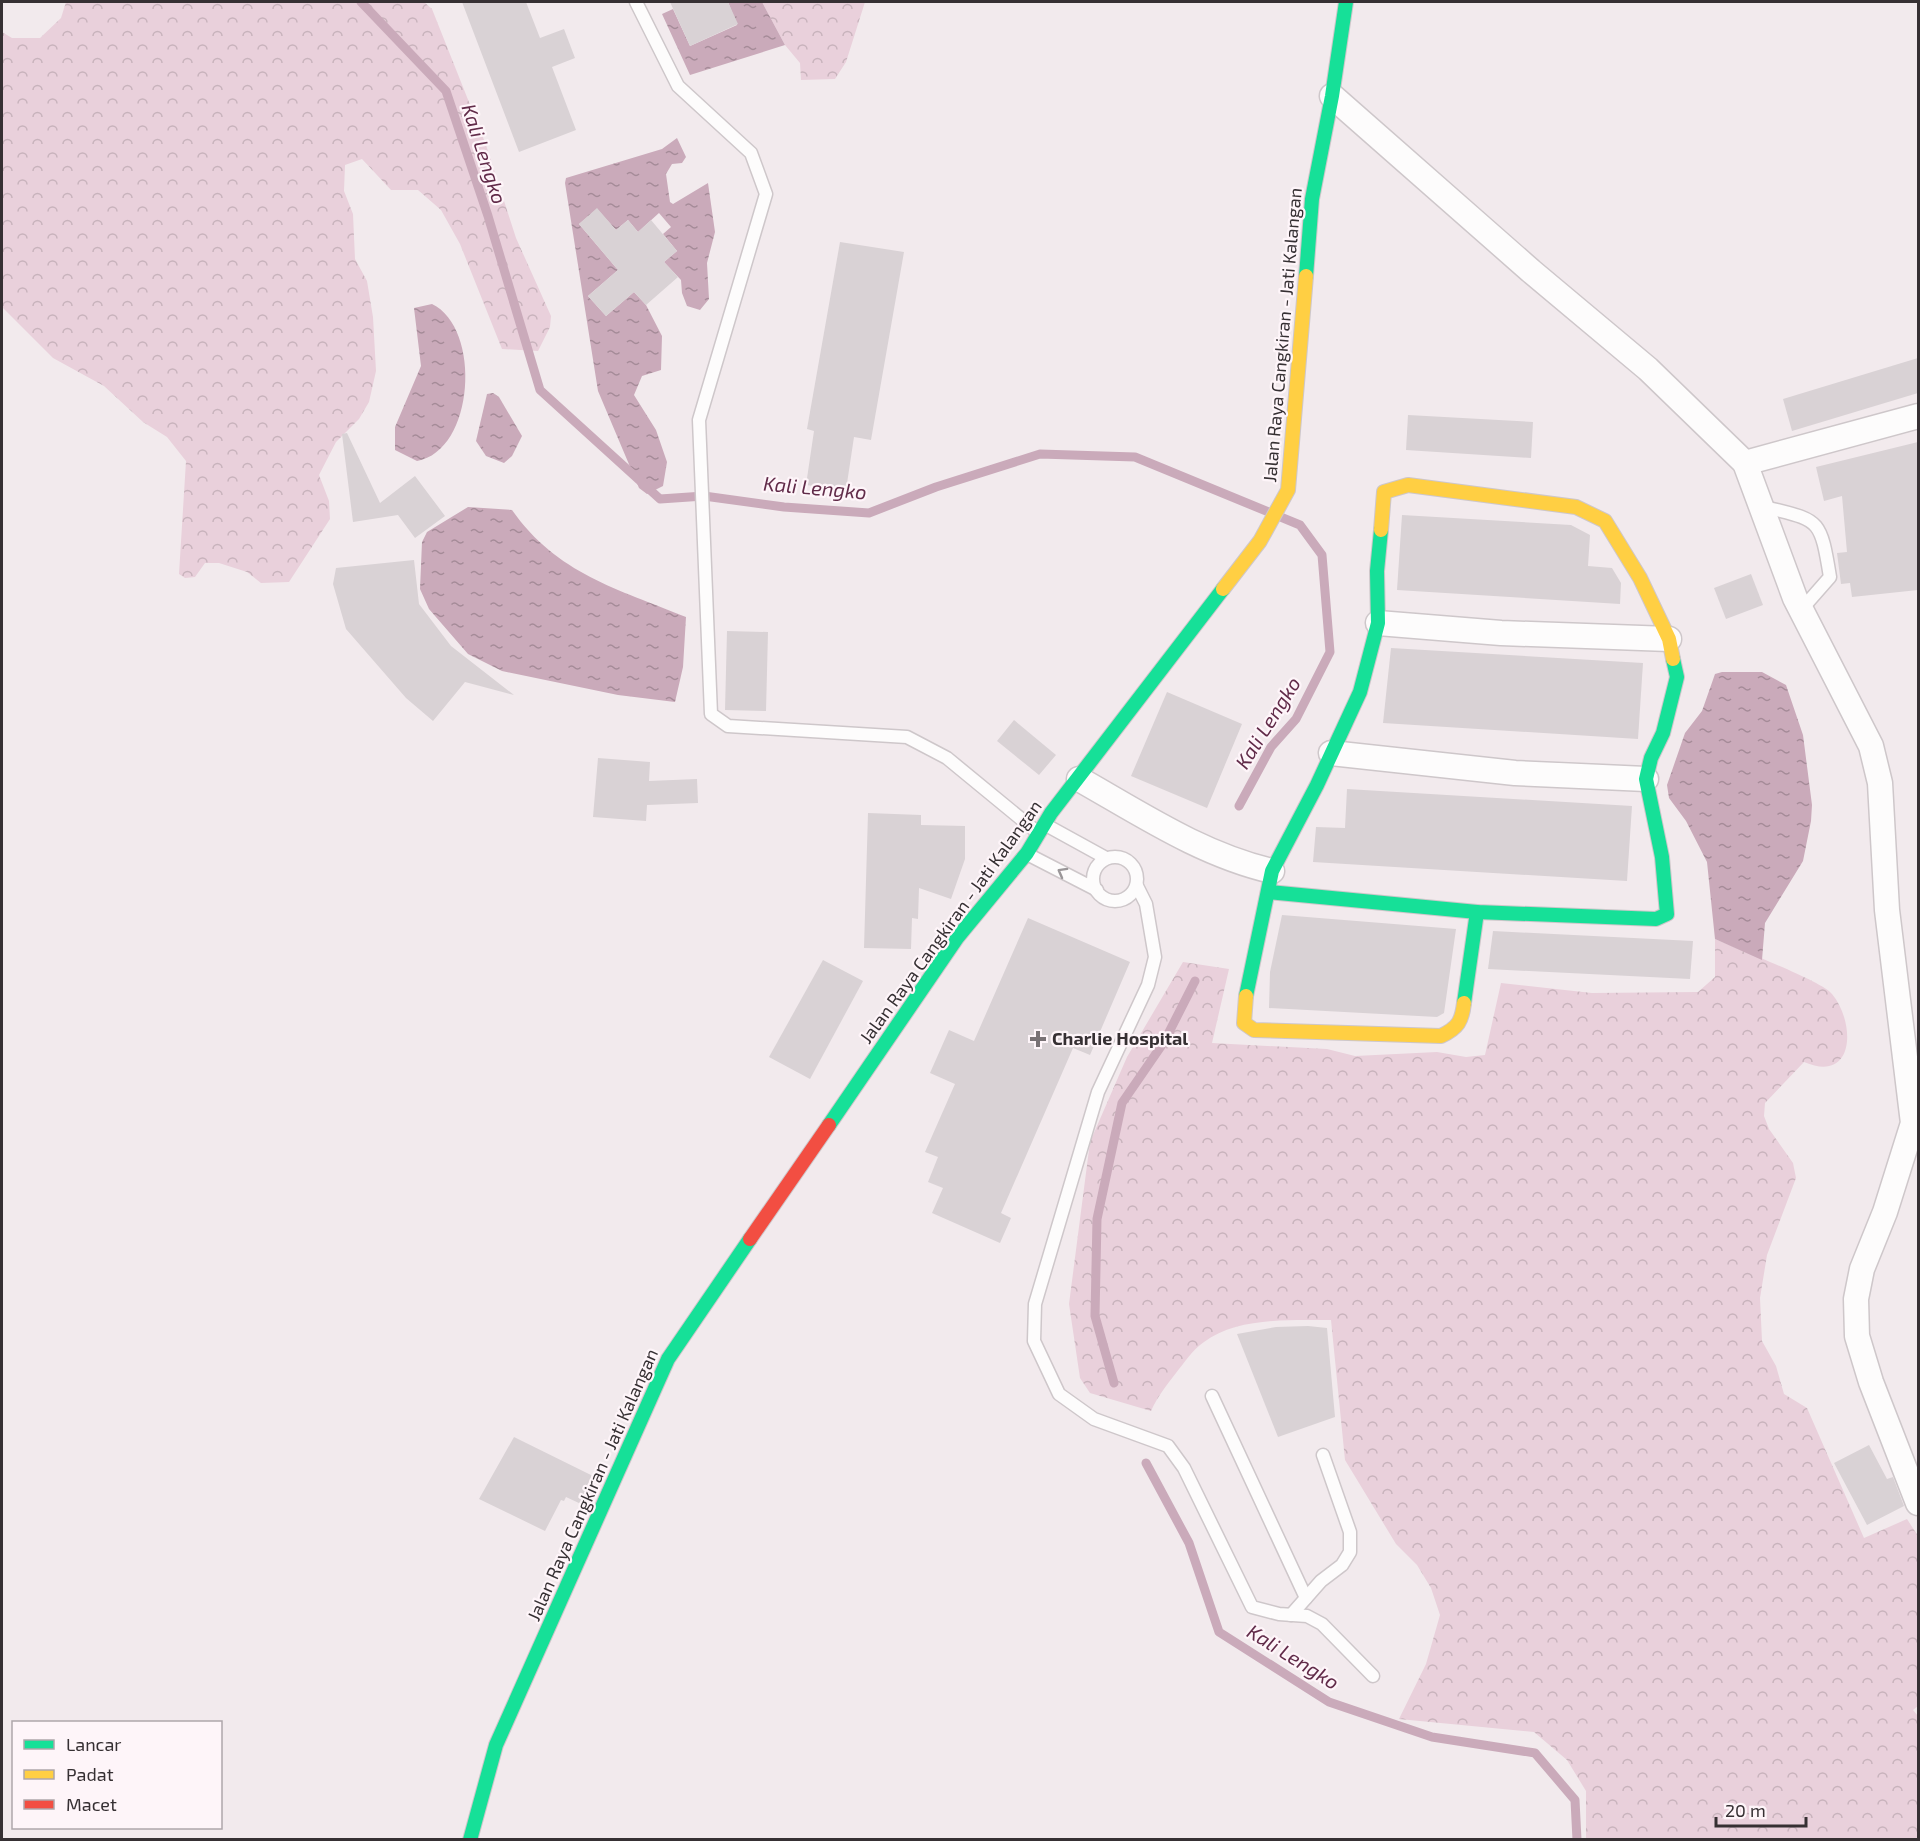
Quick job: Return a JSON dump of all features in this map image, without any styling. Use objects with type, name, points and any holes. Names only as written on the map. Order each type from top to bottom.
[{"type":"street","name":"Jalan Raya Cangkiran - Jati Kalangan","points":[[470,1839],[496,1745],[668,1359],[957,938],[1027,853],[1079,779],[1260,541],[1288,490],[1312,199],[1332,96],[1346,2]]},
{"type":"street","points":[[1332,96],[1531,271],[1648,369],[1744,463],[1801,610],[1871,746],[1880,783],[1887,910],[1916,1128],[1862,1269],[1856,1299],[1857,1336],[1875,1393],[1918,1503]]},
{"type":"street","points":[[1744,463],[1918,416]]},
{"type":"street","points":[[1079,779],[1189,841],[1238,863],[1270,881],[1477,912],[1656,919],[1667,914],[1662,856],[1646,779],[1651,758],[1663,733],[1677,677],[1669,639],[1640,578],[1605,522],[1576,507],[1408,484],[1384,492],[1377,571],[1378,622],[1360,692],[1270,881],[1244,1008],[1244,1023],[1254,1030],[1441,1036],[1454,1030],[1462,1021],[1477,912]]},
{"type":"street","points":[[1378,622],[1500,633],[1669,639]]},
{"type":"street","points":[[1331,753],[1515,773],[1646,779]]},
{"type":"lane","points":[[636,2],[678,86],[751,153],[766,194],[699,420],[711,714],[728,726],[908,737],[947,758],[1042,829],[1106,858],[1120,858],[1132,865],[1137,886],[1146,904],[1152,925],[1155,957],[1148,985],[1098,1092],[1035,1304],[1034,1341],[1059,1394],[1094,1419],[1168,1446],[1184,1468],[1252,1607],[1307,1616],[1322,1624],[1374,1676]]},
{"type":"lane","points":[[1761,506],[1810,519],[1821,531],[1830,577],[1801,610]]},
{"type":"lane","points":[[1027,853],[1097,890],[1105,898],[1116,900],[1131,895],[1137,886]]},
{"type":"lane","points":[[1097,890],[1094,873],[1098,864],[1106,858]]},
{"type":"lane","points":[[1212,1396],[1306,1598]]},
{"type":"lane","points":[[1291,1615],[1321,1581],[1342,1565],[1350,1552],[1350,1532],[1323,1455]]},
{"type":"green space","points":[[66,2],[424,2],[432,9],[486,145],[516,238],[551,316],[550,327],[538,351],[502,349],[460,244],[441,210],[418,190],[391,190],[362,159],[345,165],[344,191],[353,214],[355,259],[367,281],[373,317],[376,371],[369,402],[359,419],[336,442],[319,475],[329,501],[330,519],[289,582],[261,583],[247,572],[219,563],[205,563],[195,577],[185,578],[179,574],[186,461],[167,437],[143,422],[104,386],[53,358],[2,307],[2,32],[12,38],[40,38],[61,18]]},
{"type":"green space","points":[[762,2],[865,2],[846,62],[835,79],[801,80],[800,63],[785,45]]},
{"type":"green space","points":[[1715,939],[1796,973],[1825,988],[1840,1006],[1845,1020],[1846,1047],[1842,1058],[1833,1065],[1821,1067],[1804,1062],[1765,1103],[1764,1116],[1769,1129],[1793,1163],[1796,1178],[1767,1255],[1760,1298],[1762,1341],[1776,1366],[1784,1394],[1807,1408],[1864,1538],[1907,1519],[1918,1536],[1918,1706],[1913,1710],[1918,1716],[1918,1839],[1586,1839],[1586,1791],[1567,1760],[1534,1732],[1399,1719],[1426,1664],[1440,1615],[1431,1588],[1417,1565],[1396,1544],[1345,1460],[1331,1320],[1248,1324],[1217,1334],[1192,1352],[1162,1391],[1151,1411],[1090,1393],[1080,1378],[1069,1304],[1090,1142],[1127,1057],[1183,962],[1229,969],[1212,1043],[1327,1049],[1355,1056],[1437,1052],[1466,1057],[1485,1055],[1501,983],[1592,993],[1698,992],[1715,977]]},
{"type":"water","points":[[728,2],[762,2],[785,45],[690,75],[662,14],[673,9],[690,46],[737,25]]},
{"type":"water","points":[[677,138],[686,157],[682,163],[672,164],[666,174],[670,202],[673,204],[708,183],[715,232],[707,263],[709,299],[700,310],[687,306],[682,293],[681,280],[664,262],[677,251],[663,234],[671,227],[659,213],[638,232],[628,220],[616,230],[597,209],[579,224],[618,270],[588,296],[606,316],[634,292],[646,305],[662,336],[661,370],[642,376],[634,395],[656,430],[667,462],[663,486],[647,494],[639,488],[598,391],[565,183],[566,178],[662,149]]},
{"type":"water","points":[[432,304],[448,317],[459,337],[465,362],[465,388],[460,413],[451,436],[436,452],[417,461],[395,450],[395,427],[421,366],[414,308]]},
{"type":"water","points":[[493,393],[499,397],[522,436],[512,456],[504,463],[486,456],[476,441],[487,394]]},
{"type":"water","points":[[468,507],[512,510],[530,532],[569,565],[613,588],[686,617],[683,667],[675,702],[618,695],[502,671],[468,654],[429,609],[420,589],[422,542],[427,532]]},
{"type":"water","points":[[1762,672],[1786,685],[1803,735],[1812,805],[1811,821],[1803,861],[1765,923],[1762,960],[1715,939],[1707,862],[1686,821],[1669,798],[1667,785],[1685,733],[1702,711],[1715,674]]},
{"type":"building","points":[[462,2],[526,2],[540,38],[564,29],[575,58],[552,67],[576,130],[519,152]]},
{"type":"building","points":[[670,2],[728,2],[738,24],[690,46]]},
{"type":"building","points":[[597,208],[616,230],[628,220],[638,232],[651,220],[677,251],[664,262],[678,277],[646,305],[634,292],[606,316],[588,296],[618,270],[579,224]]},
{"type":"building","points":[[840,242],[904,252],[871,440],[854,437],[846,490],[806,485],[814,431],[807,429]]},
{"type":"building","points":[[1918,358],[1918,393],[1792,431],[1783,399]]},
{"type":"building","points":[[1408,415],[1533,422],[1531,458],[1406,450]]},
{"type":"building","points":[[347,433],[380,503],[415,476],[445,516],[415,538],[398,515],[353,522],[342,434]]},
{"type":"building","points":[[1918,442],[1918,590],[1852,597],[1850,583],[1841,584],[1837,553],[1847,552],[1842,496],[1824,501],[1816,467]]},
{"type":"building","points":[[1402,515],[1571,525],[1590,535],[1588,566],[1612,568],[1621,583],[1620,604],[1397,590]]},
{"type":"building","points":[[414,560],[419,604],[451,646],[514,695],[465,682],[433,721],[406,698],[346,629],[333,584],[336,568]]},
{"type":"building","points":[[1751,574],[1763,605],[1726,619],[1714,588]]},
{"type":"building","points":[[727,631],[768,632],[766,711],[725,710]]},
{"type":"building","points":[[1391,648],[1643,663],[1638,739],[1383,723]]},
{"type":"building","points":[[1167,692],[1242,724],[1207,808],[1131,776]]},
{"type":"building","points":[[1014,720],[1056,755],[1039,775],[997,741]]},
{"type":"building","points":[[598,758],[650,762],[649,781],[697,779],[698,803],[647,805],[646,821],[593,817]]},
{"type":"building","points":[[1347,789],[1632,806],[1627,881],[1313,862],[1316,827],[1345,828]]},
{"type":"building","points":[[868,813],[921,815],[921,825],[965,826],[965,859],[951,899],[919,888],[918,919],[912,918],[911,949],[864,948]]},
{"type":"building","points":[[1282,915],[1456,929],[1444,1013],[1437,1017],[1269,1008],[1270,972]]},
{"type":"building","name":"Charlie Hospital","points":[[1028,918],[1130,962],[1090,1055],[1073,1048],[1001,1213],[1011,1218],[1000,1243],[932,1213],[943,1188],[928,1182],[938,1157],[925,1152],[955,1084],[930,1073],[949,1030],[974,1041]]},
{"type":"building","points":[[1493,931],[1693,941],[1690,979],[1488,969]]},
{"type":"building","points":[[823,960],[863,981],[810,1079],[769,1057]]},
{"type":"building","points":[[1276,1327],[1327,1328],[1335,1417],[1278,1437],[1237,1334]]},
{"type":"building","points":[[514,1437],[595,1477],[581,1504],[566,1497],[564,1501],[561,1500],[545,1531],[479,1499]]},
{"type":"building","points":[[1869,1445],[1887,1479],[1893,1477],[1904,1506],[1867,1525],[1834,1463]]},
{"type":"waterway","name":"Kali Lengko","points":[[361,2],[446,91],[488,216],[540,390],[660,499],[704,496],[784,507],[869,513],[936,487],[1040,454],[1135,457],[1300,525],[1322,555],[1330,652],[1296,719],[1271,747],[1239,806]]},
{"type":"waterway","name":"Kali Lengko","points":[[1114,1383],[1095,1316],[1097,1219],[1122,1103],[1164,1042],[1195,981]]},
{"type":"waterway","name":"Kali Lengko","points":[[1146,1463],[1189,1543],[1219,1632],[1329,1702],[1432,1737],[1535,1753],[1575,1800],[1577,1840]]},
{"type":"traffic: fast","points":[[1306,276],[1312,199],[1332,96],[1346,2]]},
{"type":"traffic: fast","points":[[1246,996],[1272,871],[1317,785],[1360,692],[1378,623],[1377,571],[1381,530]]},
{"type":"traffic: fast","points":[[829,1125],[957,938],[1027,853],[1051,813],[1223,589]]},
{"type":"traffic: fast","points":[[1269,892],[1477,912],[1656,919],[1667,914],[1662,857],[1646,779],[1651,758],[1663,733],[1677,677],[1673,659]]},
{"type":"traffic: fast","points":[[1464,1003],[1477,912]]},
{"type":"traffic: fast","points":[[470,1840],[496,1745],[668,1359],[750,1239]]},
{"type":"traffic: slow","points":[[1223,589],[1260,541],[1288,490],[1306,276]]},
{"type":"traffic: slow","points":[[1381,530],[1384,492],[1408,485],[1576,507],[1605,521],[1640,578],[1669,639],[1673,659]]},
{"type":"traffic: slow","points":[[1246,996],[1244,1023],[1254,1030],[1441,1036],[1458,1023],[1464,1003]]},
{"type":"traffic: jam","points":[[750,1239],[829,1125]]},
{"type":"place","name":"Charlie Hospital","points":[[1038,1039]]}]
